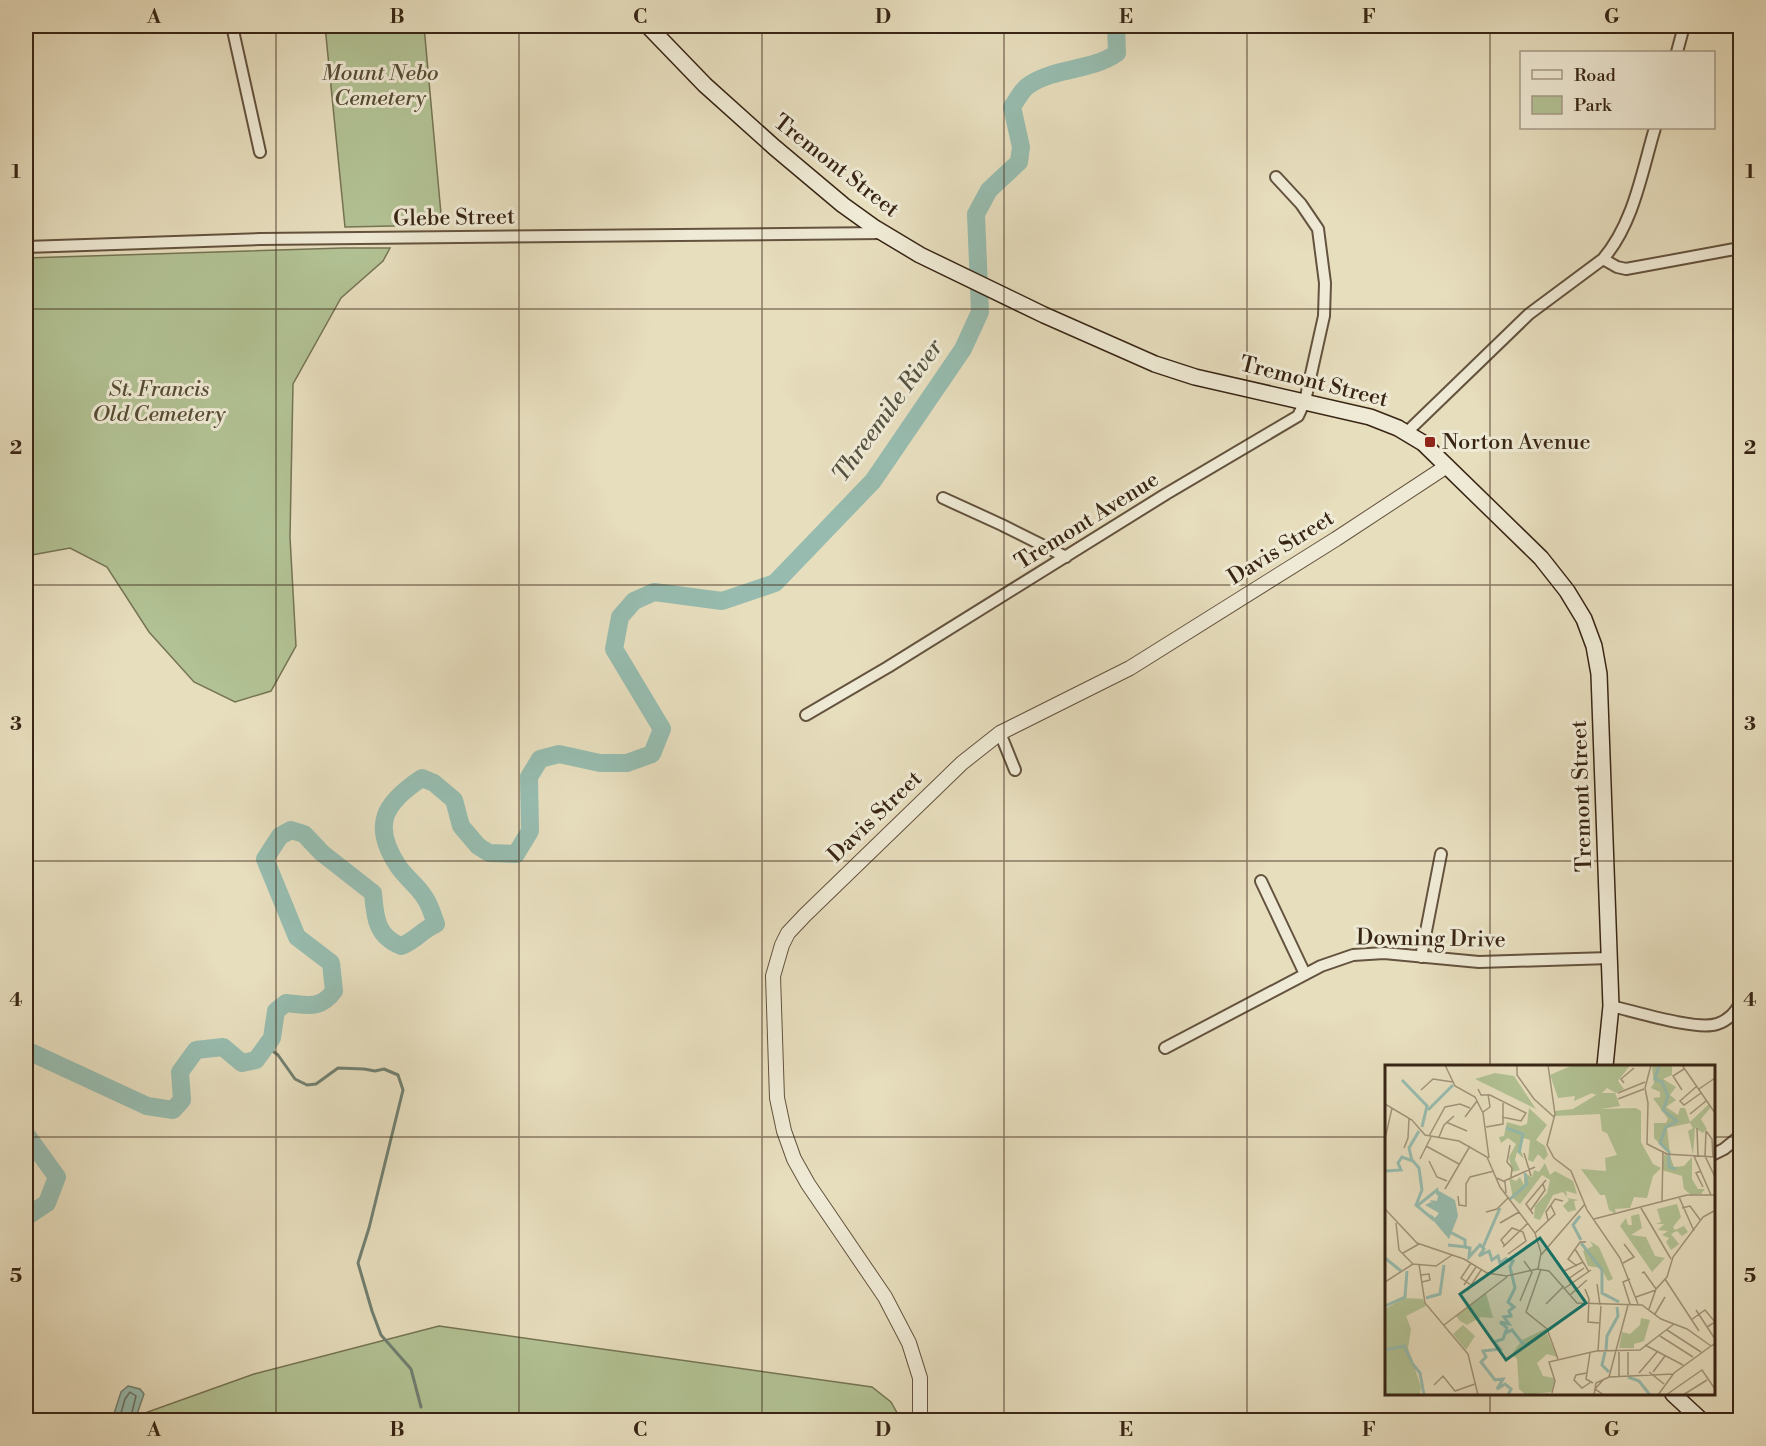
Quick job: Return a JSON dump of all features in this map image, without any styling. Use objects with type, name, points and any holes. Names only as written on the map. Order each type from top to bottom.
[{"type":"main road","name":"Tremont Street","points":[[648,26],[705,85],[774,147],[839,202],[883,233],[920,255],[1006,297],[1122,351],[1165,368],[1381,421],[1407,432],[1423,443],[1541,558],[1574,600],[1590,632],[1597,660],[1601,703],[1611,1006],[1605,1065]]},
{"type":"main road","points":[[1674,1395],[1701,1420]]},
{"type":"street","points":[[232,26],[260,152]]},
{"type":"street","points":[[1677,51],[1684,26]]},
{"type":"street","points":[[1407,432],[1529,314],[1603,259],[1617,241],[1627,221],[1655,129]]},
{"type":"street","points":[[1276,177],[1308,212],[1318,229],[1320,238],[1325,283],[1324,316],[1305,401]]},
{"type":"street","name":"Glebe Street","points":[[26,246],[260,239],[883,233]]},
{"type":"street","points":[[1603,259],[1626,269],[1740,248]]},
{"type":"street","name":"Tremont Avenue","points":[[806,715],[1066,558],[1166,494],[1294,420],[1301,412],[1305,401]]},
{"type":"street","name":"Davis Street","points":[[920,1420],[920,1378],[909,1343],[885,1297],[820,1204],[789,1146],[777,1098],[773,976],[785,939],[805,915],[962,763],[1000,734],[1130,668],[1336,539],[1447,466]]},
{"type":"street","points":[[943,498],[1066,558]]},
{"type":"street","points":[[1000,734],[1015,770]]},
{"type":"street","points":[[1422,957],[1441,854]]},
{"type":"street","points":[[1260,881],[1305,974]]},
{"type":"street","name":"Downing Drive","points":[[1166,1048],[1305,974],[1353,955],[1384,953],[1479,962],[1610,958]]},
{"type":"street","points":[[1611,1006],[1694,1025],[1710,1026],[1728,1019],[1740,1002]]},
{"type":"street","points":[[1715,1153],[1740,1136]]},
{"type":"green space","name":"Mount Nebo Cemetery","points":[[325,26],[424,26],[442,225],[345,227]]},
{"type":"green space","name":"St. Francis Old Cemetery","points":[[390,248],[383,261],[341,298],[293,384],[290,537],[296,646],[271,691],[235,702],[194,682],[149,632],[107,567],[70,548],[26,556],[26,258]]},
{"type":"green space","points":[[439,1326],[872,1387],[891,1402],[901,1420],[142,1420],[142,1414],[254,1374]]},
{"type":"water","points":[[128,1386],[140,1389],[144,1394],[135,1420],[112,1420],[121,1392]]},
{"type":"waterway","name":"Threemile River","points":[[26,1050],[147,1106],[173,1110],[182,1100],[180,1072],[196,1050],[223,1047],[242,1063],[256,1060],[272,1038],[276,1011],[286,1003],[318,1004],[334,991],[331,963],[297,937],[265,859],[280,836],[291,830],[304,834],[322,853],[373,893],[378,925],[386,937],[401,946],[436,924],[427,901],[398,866],[385,838],[386,816],[398,797],[409,787],[422,778],[434,783],[454,800],[461,826],[478,846],[489,853],[516,854],[530,831],[529,777],[540,759],[559,754],[600,763],[627,763],[652,754],[662,729],[614,649],[620,617],[634,601],[654,592],[722,601],[775,583],[873,481],[963,349],[980,312],[976,214],[989,190],[1019,162],[1021,147],[1012,107],[1024,89],[1040,79],[1096,63],[1117,53],[1116,26]]},
{"type":"waterway","points":[[266,1046],[278,1055],[295,1079],[307,1085],[316,1084],[338,1068],[375,1071],[384,1069],[398,1075],[403,1090],[369,1228],[358,1263],[381,1335],[411,1369],[421,1407]]},
{"type":"waterway","name":"Threemile River","points":[[26,1134],[57,1177],[47,1203],[26,1217]]},
{"type":"place","name":"Norton Avenue","points":[[1430,442]]}]
